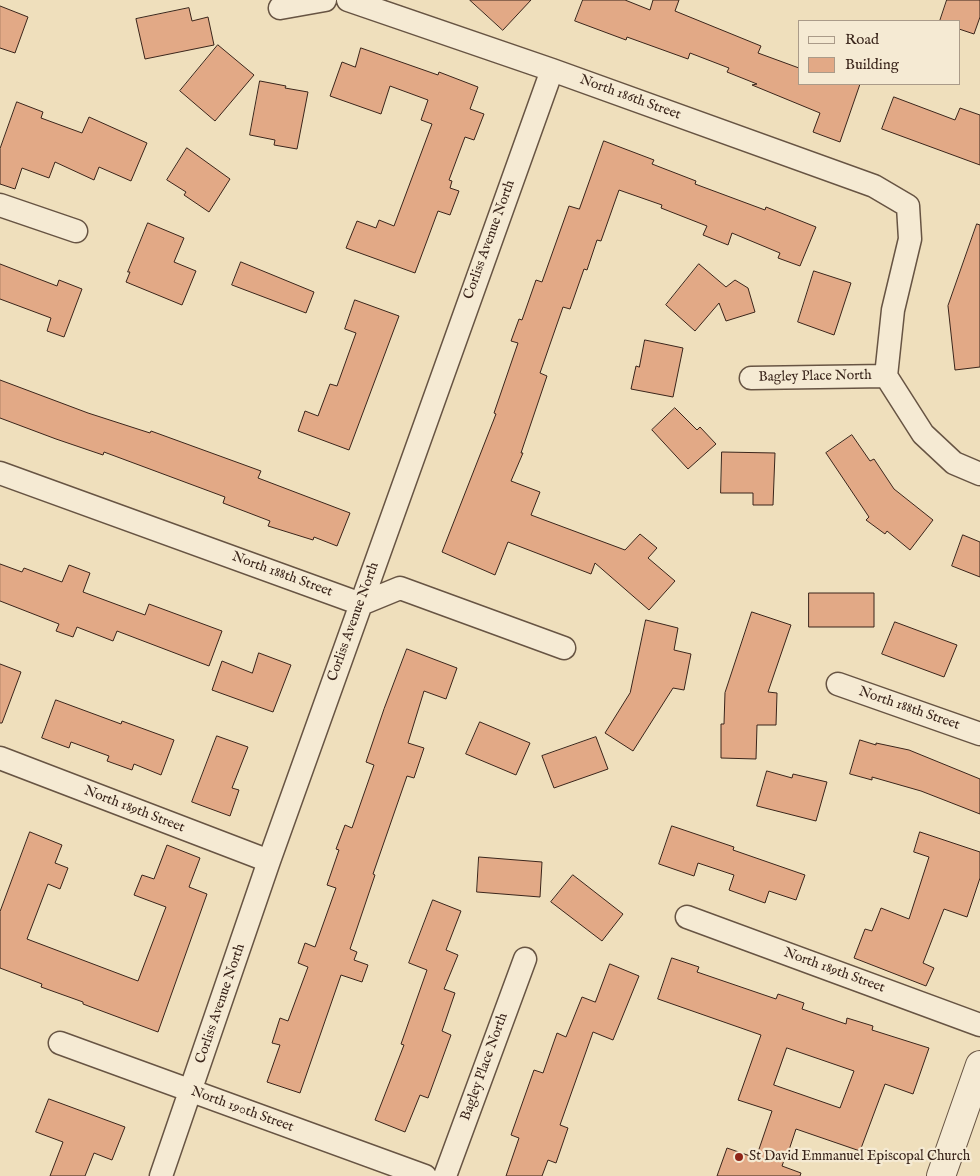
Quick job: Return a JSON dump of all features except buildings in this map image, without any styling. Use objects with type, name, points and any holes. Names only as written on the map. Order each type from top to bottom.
[{"type":"street","points":[[280,8],[324,0]]},
{"type":"street","name":"North 186th Street","points":[[348,0],[552,70],[874,186],[908,206]]},
{"type":"street","name":"Corliss Avenue North","points":[[162,1176],[269,861],[552,70]]},
{"type":"street","points":[[0,205],[76,231]]},
{"type":"street","name":"Bagley Place North","points":[[751,378],[886,376],[894,310],[910,239],[908,206]]},
{"type":"street","points":[[886,376],[923,434],[954,463],[980,474]]},
{"type":"street","name":"North 188th Street","points":[[0,473],[361,604]]},
{"type":"street","points":[[361,604],[400,588],[564,648]]},
{"type":"street","name":"North 188th Street","points":[[838,684],[980,734]]},
{"type":"street","name":"North 189th Street","points":[[0,758],[269,861]]},
{"type":"street","name":"North 189th Street","points":[[687,917],[980,1025]]},
{"type":"street","name":"Bagley Place North","points":[[445,1176],[525,958]]},
{"type":"street","name":"North 190th Street","points":[[60,1043],[425,1176]]},
{"type":"street","points":[[941,1176],[980,1065]]},
{"type":"place","name":"St David Emmanuel Episcopal Church","points":[[739,1157]]}]
